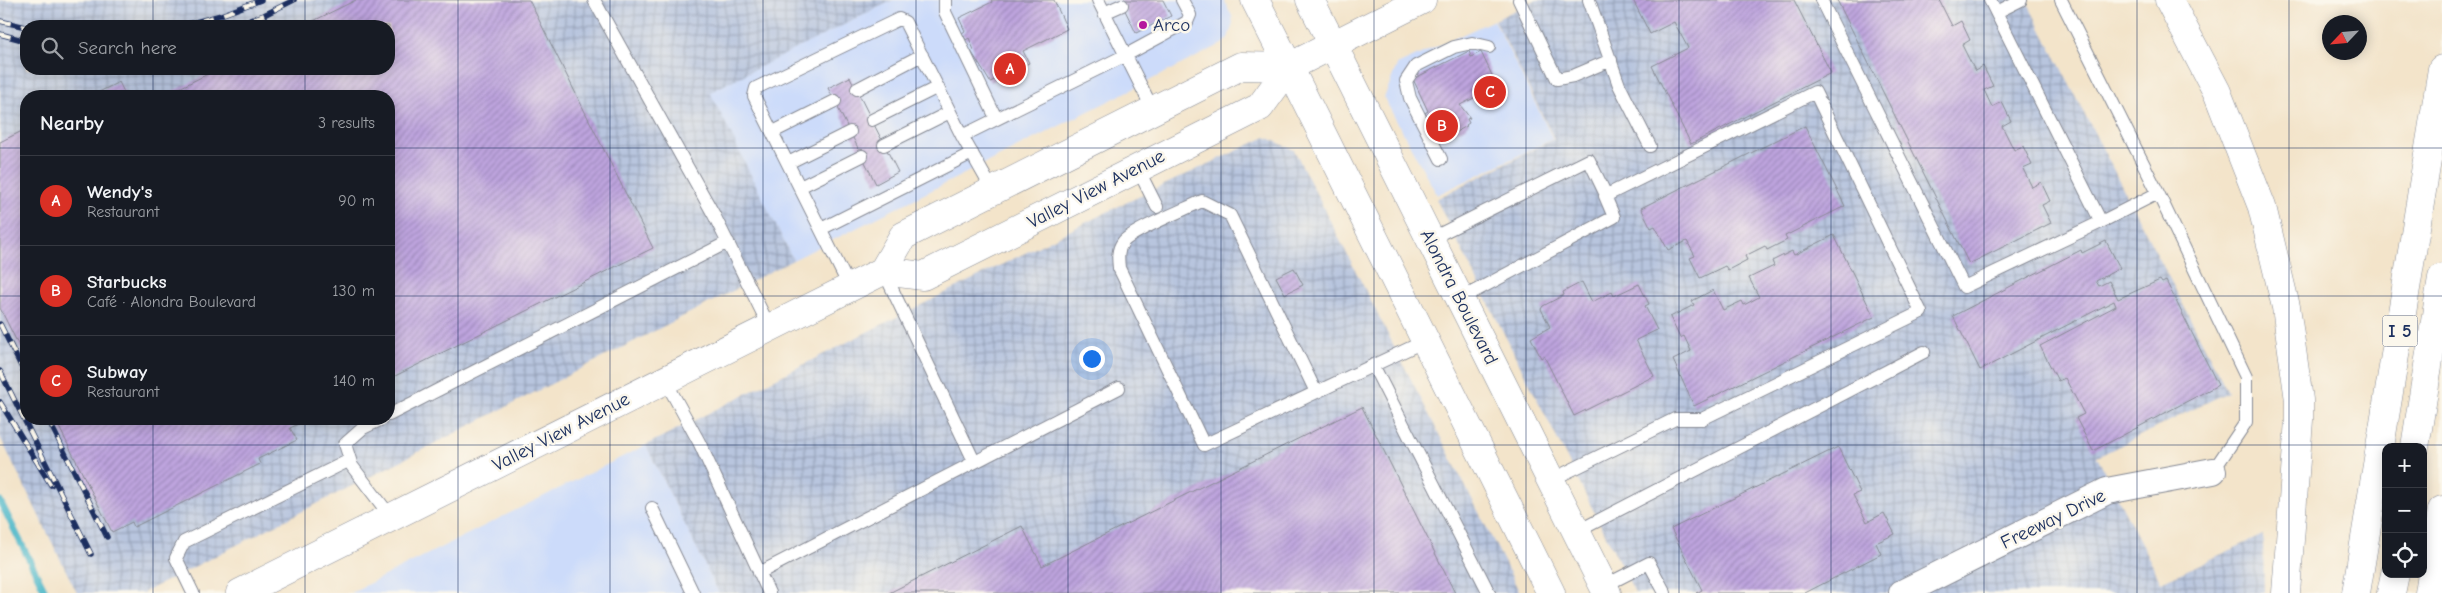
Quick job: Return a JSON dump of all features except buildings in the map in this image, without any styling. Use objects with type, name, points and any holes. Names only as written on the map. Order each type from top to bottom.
[{"type":"main road","points":[[1255,0],[1551,593]]},
{"type":"main road","name":"Alondra Boulevard","points":[[1310,0],[1605,590]]},
{"type":"main road","name":"Valley View Avenue","points":[[883,271],[922,276],[1095,190],[1260,106],[1289,67],[1422,0]]},
{"type":"main road","points":[[2169,0],[2217,92],[2262,207],[2286,307],[2299,400],[2286,593]]},
{"type":"main road","name":"Valley View Avenue","points":[[240,593],[883,271],[904,236],[1153,110],[1241,66],[1289,67]]},
{"type":"main road","name":"I 5","points":[[2356,593],[2442,69]]},
{"type":"main road","points":[[2416,443],[2442,278]]},
{"type":"main road","points":[[2429,593],[2442,510]]},
{"type":"main road","points":[[2392,593],[2394,578]]},
{"type":"street","name":"Freeway Drive","points":[[1902,593],[2107,491],[2213,472]]},
{"type":"lane","points":[[594,0],[728,242],[770,328]]},
{"type":"lane","points":[[945,0],[945,12],[996,118]]},
{"type":"lane","points":[[1098,0],[1153,110]]},
{"type":"lane","points":[[962,136],[1126,56],[1186,22],[1190,15],[1182,0]]},
{"type":"lane","points":[[1519,0],[1557,79],[1573,76],[1611,60]]},
{"type":"lane","points":[[1589,0],[1619,85],[1650,146]]},
{"type":"lane","points":[[1821,0],[1964,287],[2158,193]]},
{"type":"lane","points":[[1990,0],[2101,222]]},
{"type":"lane","points":[[1997,12],[2021,0]]},
{"type":"lane","points":[[2061,0],[2158,193],[2246,378],[2246,422],[2213,472]]},
{"type":"lane","points":[[1104,13],[1122,4]]},
{"type":"lane","points":[[850,288],[754,96],[756,88],[899,20],[905,22],[992,192]]},
{"type":"lane","points":[[1441,158],[1410,98],[1406,80],[1416,66],[1454,47],[1472,43],[1489,47]]},
{"type":"lane","points":[[857,89],[922,55]]},
{"type":"lane","points":[[872,120],[938,87]]},
{"type":"lane","points":[[1551,480],[1675,419],[1702,418],[1921,312],[1815,92],[1606,195]]},
{"type":"lane","points":[[773,132],[835,101]]},
{"type":"lane","points":[[884,145],[950,112]]},
{"type":"lane","points":[[788,164],[850,132]]},
{"type":"lane","points":[[821,229],[972,153]]},
{"type":"lane","points":[[800,187],[862,156]]},
{"type":"lane","points":[[1430,239],[1589,160],[1606,195],[1614,217],[1460,299]]},
{"type":"lane","points":[[1142,177],[1157,208]]},
{"type":"lane","points":[[1316,392],[1230,215],[1202,201],[1163,219],[1123,242],[1118,253],[1119,268],[1204,445],[1425,341]]},
{"type":"lane","points":[[395,412],[728,242]]},
{"type":"lane","points":[[883,271],[974,461]]},
{"type":"lane","points":[[1576,532],[1924,352]]},
{"type":"lane","points":[[1373,365],[1488,593]]},
{"type":"lane","points":[[666,380],[699,442],[769,593]]},
{"type":"lane","points":[[760,573],[974,461],[1119,388]]},
{"type":"lane","points":[[369,425],[363,428],[345,444],[352,466],[391,517]]},
{"type":"lane","points":[[193,593],[176,558],[184,542],[350,460]]},
{"type":"lane","points":[[652,508],[693,593]]},
{"type":"lane","points":[[1605,590],[1649,563],[1665,593]]},
{"type":"shaded area","points":[[0,0],[893,0],[710,92],[793,260],[143,593],[77,593],[0,437]]},
{"type":"shaded area","points":[[893,0],[1224,0],[1232,16],[1233,24],[1228,38],[1222,44],[793,260],[709,92]]},
{"type":"shaded area","points":[[1535,0],[2026,0],[2228,392],[2097,457],[2161,582],[2263,535],[2264,593],[1635,593],[1436,199],[1554,139],[1495,20]]},
{"type":"shaded area","points":[[1494,20],[1553,139],[1437,195],[1384,98],[1397,65]]},
{"type":"shaded area","points":[[1266,137],[1294,150],[1520,593],[719,593],[646,445],[1119,206]]},
{"type":"shaded area","points":[[646,445],[719,593],[350,593]]},
{"type":"waterway","points":[[0,501],[46,593]]},
{"type":"railway","points":[[203,20],[261,0]]},
{"type":"railway","points":[[250,20],[294,0]]},
{"type":"railway","points":[[0,21],[20,26]]},
{"type":"railway","points":[[0,34],[20,39]]},
{"type":"railway","points":[[0,324],[20,364]]},
{"type":"railway","points":[[0,371],[20,411]]},
{"type":"railway","points":[[0,402],[51,485]]},
{"type":"railway","points":[[27,425],[91,554]]},
{"type":"railway","points":[[51,425],[107,537]]},
{"type":"place","name":"Arco","points":[[1143,25]]},
{"type":"place","name":"Wendy's","points":[[1010,69]]},
{"type":"place","name":"Subway","points":[[1490,92]]},
{"type":"place","name":"Starbucks","points":[[1442,126]]}]
